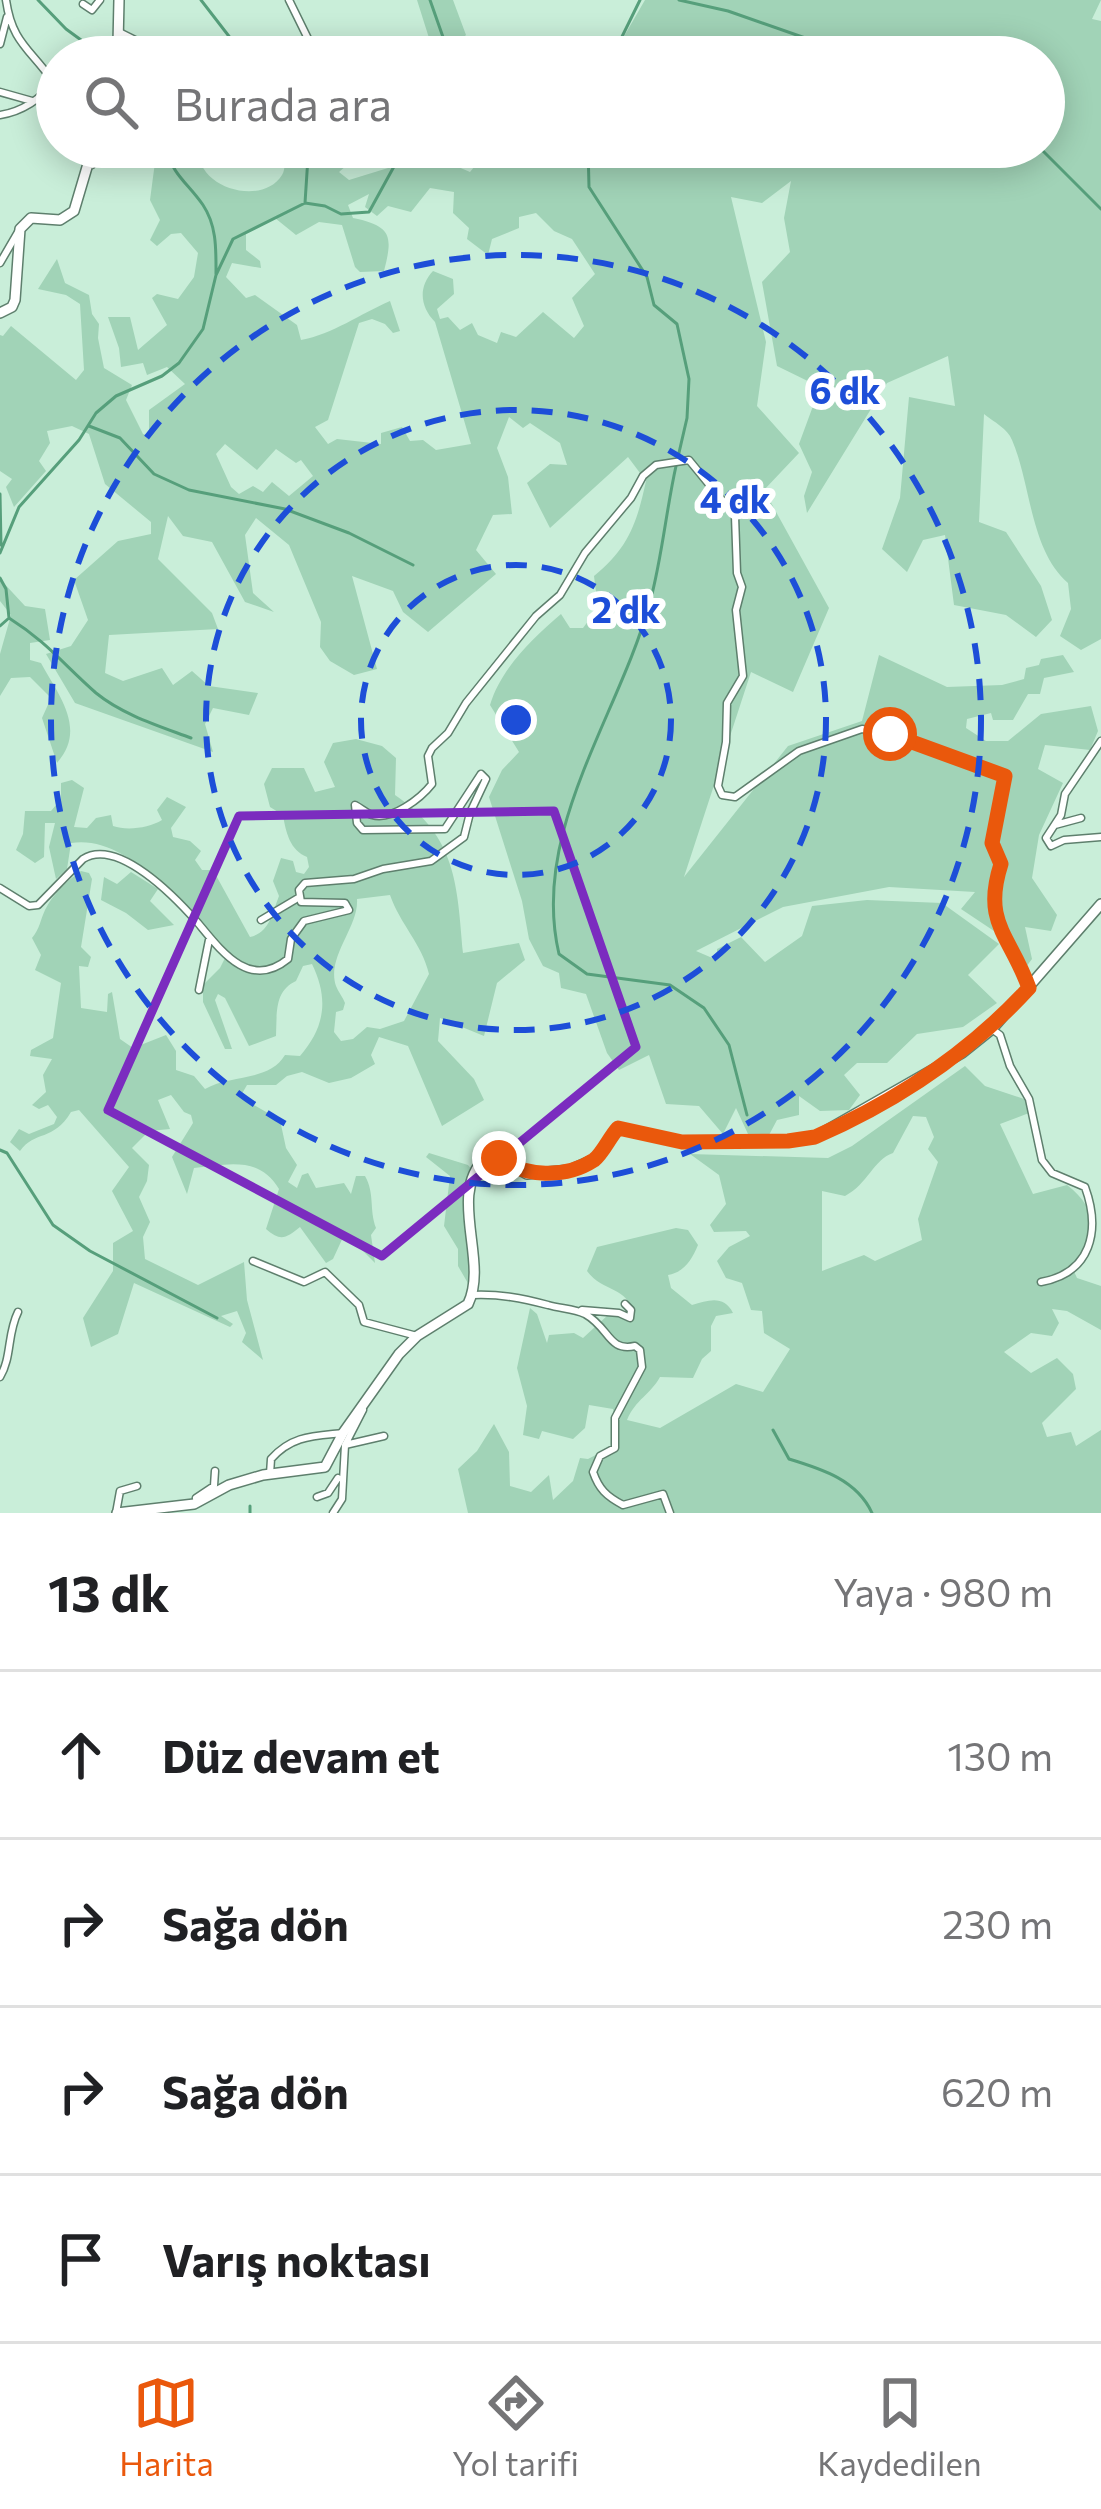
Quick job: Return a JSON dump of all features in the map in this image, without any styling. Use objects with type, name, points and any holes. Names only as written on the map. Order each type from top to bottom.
[{"type":"main road","points":[[118,36],[119,0]]},
{"type":"main road","points":[[0,313],[13,307],[20,229],[31,218],[60,220],[74,211],[87,168]]},
{"type":"main road","points":[[117,1513],[188,1504],[270,1474],[325,1468],[381,1376],[417,1336],[461,1311],[473,1295],[469,1212],[476,1167],[485,1158],[499,1158],[527,1174],[570,1169],[597,1158],[618,1128],[682,1142],[815,1137],[904,1089],[992,1029],[1101,904]]},
{"type":"street","points":[[6,0],[21,46],[36,62]]},
{"type":"street","points":[[83,4],[92,10],[100,0]]},
{"type":"street","points":[[289,0],[307,36]]},
{"type":"street","points":[[0,44],[8,14]]},
{"type":"street","points":[[119,32],[127,36]]},
{"type":"street","points":[[0,92],[32,101]]},
{"type":"street","points":[[0,115],[36,98]]},
{"type":"street","points":[[86,173],[89,168]]},
{"type":"street","points":[[0,263],[20,229]]},
{"type":"street","points":[[298,898],[299,890],[310,880],[354,879],[431,861],[459,843],[486,779],[482,774],[453,820],[437,831],[363,830],[355,805],[372,815],[384,814],[424,793],[432,784],[428,763],[432,748],[536,616],[560,595],[643,476],[656,465],[689,460],[735,516],[737,573],[742,586],[736,610],[743,676],[727,703],[718,786],[722,795],[735,797],[799,751],[862,729],[890,734],[1005,776],[992,843],[1001,864],[992,891],[993,907],[1029,988]]},
{"type":"street","points":[[1101,741],[1082,764],[1046,838],[1051,846],[1064,840],[1101,837]]},
{"type":"street","points":[[1052,826],[1081,818]]},
{"type":"street","points":[[0,888],[29,905],[38,905],[82,859],[104,853],[151,877],[209,940],[243,967],[267,972],[288,958],[291,939],[304,921],[349,910],[345,903],[301,902],[298,898]]},
{"type":"street","points":[[261,920],[298,898]]},
{"type":"street","points":[[199,989],[209,940]]},
{"type":"street","points":[[992,1029],[1000,1035],[1010,1066],[1029,1099],[1042,1160],[1052,1173],[1085,1187],[1097,1215],[1098,1234],[1088,1256],[1060,1278],[1041,1282]]},
{"type":"street","points":[[253,1262],[304,1282],[325,1272],[359,1305],[364,1322],[417,1336]]},
{"type":"street","points":[[473,1295],[525,1296],[630,1318],[632,1310],[625,1304]]},
{"type":"street","points":[[578,1310],[602,1324],[614,1346],[635,1346],[644,1358],[617,1412],[615,1448],[593,1465],[599,1489],[622,1505],[663,1494],[670,1513]]},
{"type":"street","points":[[0,1377],[8,1363],[18,1312]]},
{"type":"street","points":[[333,1513],[342,1498],[345,1445],[365,1403]]},
{"type":"street","points":[[270,1474],[272,1459],[291,1443],[310,1434],[343,1432]]},
{"type":"street","points":[[345,1445],[384,1436]]},
{"type":"street","points":[[317,1497],[333,1489],[342,1463]]},
{"type":"street","points":[[188,1504],[214,1486],[214,1471]]},
{"type":"street","points":[[117,1513],[120,1491],[137,1486]]},
{"type":"street","points":[[146,1513],[168,1506]]},
{"type":"highlighted area","points":[[554,811],[636,1047],[382,1256],[108,1110],[239,816]]},
{"type":"green space","points":[[417,0],[453,0],[466,35],[428,36]]},
{"type":"green space","points":[[645,0],[1101,0],[1092,19],[1101,21],[1101,639],[1081,650],[1060,636],[1071,609],[1068,583],[1046,553],[1012,440],[984,414],[979,522],[1006,532],[1041,586],[1052,620],[1036,637],[1006,615],[954,605],[945,535],[923,540],[907,572],[882,549],[900,498],[909,397],[955,406],[948,356],[887,383],[807,513],[804,496],[812,472],[799,444],[820,387],[777,366],[762,282],[790,252],[784,218],[791,181],[762,203],[731,197],[766,342],[757,406],[799,453],[764,490],[829,608],[793,692],[751,672],[684,877],[788,746],[862,721],[879,655],[947,687],[1002,685],[1024,679],[1026,668],[1063,655],[1074,672],[1044,678],[1040,694],[1028,694],[1013,720],[993,720],[991,713],[967,719],[966,728],[986,741],[1008,741],[1041,714],[1091,706],[1098,731],[1090,750],[1045,745],[1038,769],[1063,783],[1039,835],[1032,878],[1057,915],[1051,931],[1025,927],[1032,959],[1026,967],[1006,939],[961,909],[975,892],[889,887],[783,907],[696,951],[717,960],[717,949],[741,937],[765,962],[802,936],[812,906],[867,900],[942,903],[999,944],[968,975],[997,1003],[963,1027],[917,1034],[887,1063],[857,1063],[844,1075],[860,1095],[849,1110],[820,1111],[799,1096],[799,1115],[777,1120],[769,1135],[748,1134],[736,1108],[723,1134],[699,1106],[666,1104],[649,1055],[619,1070],[607,1053],[586,994],[561,988],[559,973],[543,966],[529,939],[489,797],[502,770],[519,752],[490,705],[519,655],[561,614],[570,628],[583,628],[598,608],[594,576],[630,533],[646,481],[628,457],[550,528],[527,483],[550,464],[567,465],[560,443],[530,423],[523,428],[509,417],[497,448],[508,477],[512,514],[493,515],[476,550],[496,574],[428,632],[403,612],[393,591],[352,576],[377,669],[354,675],[330,661],[320,647],[321,622],[289,545],[256,518],[245,535],[253,593],[274,612],[245,602],[212,542],[183,536],[168,516],[158,559],[212,613],[218,629],[109,635],[105,673],[123,681],[162,668],[173,685],[192,671],[209,686],[258,693],[249,715],[213,708],[205,724],[213,752],[75,703],[46,654],[71,646],[88,620],[74,580],[118,541],[151,534],[151,522],[105,484],[89,434],[72,426],[47,431],[50,443],[39,461],[46,471],[14,507],[6,487],[12,479],[0,471],[0,335],[11,326],[76,380],[84,370],[80,304],[66,295],[38,289],[57,259],[65,283],[89,295],[99,324],[104,368],[132,385],[126,400],[143,434],[149,436],[149,410],[185,384],[167,367],[147,375],[143,363],[121,367],[108,317],[130,317],[138,350],[167,325],[152,298],[157,294],[178,299],[194,277],[198,253],[181,233],[171,234],[157,246],[150,240],[160,220],[150,200],[154,168],[204,168],[229,188],[249,191],[276,182],[283,168],[344,168],[339,172],[349,180],[388,168],[470,172],[473,168],[1065,168],[1065,36],[624,36]],"holes":[[[430,188],[454,192],[453,213],[469,228],[467,239],[488,255],[492,239],[519,228],[519,217],[536,213],[554,231],[572,239],[595,274],[572,298],[584,326],[574,338],[543,312],[516,337],[501,332],[497,343],[478,335],[472,323],[460,330],[448,317],[440,319],[437,309],[454,294],[453,279],[433,271],[423,290],[424,303],[435,322],[471,444],[436,450],[423,440],[410,441],[402,427],[381,433],[381,444],[337,439],[328,444],[315,427],[328,420],[359,323],[372,319],[393,333],[400,331],[390,301],[301,340],[297,325],[255,295],[246,298],[226,277],[232,263],[261,268],[260,261],[246,250],[246,234],[275,218],[296,235],[319,222],[342,225],[355,267],[360,272],[384,271],[386,234],[376,225],[353,218],[348,205],[369,194],[365,207],[377,216],[388,206],[411,212]],[[225,444],[257,470],[276,449],[296,463],[301,460],[313,476],[289,496],[272,482],[263,492],[253,486],[239,494],[216,454]]]},
{"type":"green space","points":[[0,579],[25,606],[45,609],[50,640],[30,643],[30,660],[41,663],[67,713],[70,738],[57,763],[42,718],[51,698],[30,677],[11,678],[0,696],[0,654],[11,615],[0,601]]},
{"type":"green space","points":[[356,739],[382,746],[396,758],[395,795],[431,828],[450,864],[463,953],[519,943],[525,960],[497,983],[484,1036],[440,1018],[438,1041],[474,1079],[484,1100],[442,1126],[408,1046],[379,1037],[371,1055],[375,1064],[351,1078],[329,1083],[302,1072],[276,1085],[247,1085],[240,1097],[280,1120],[286,1148],[297,1165],[288,1182],[297,1188],[302,1175],[308,1173],[316,1188],[344,1183],[351,1194],[356,1176],[365,1176],[376,1228],[371,1235],[375,1263],[345,1233],[333,1259],[326,1263],[300,1227],[283,1237],[266,1229],[279,1189],[262,1171],[242,1165],[194,1168],[187,1194],[172,1157],[193,1123],[191,1115],[171,1095],[158,1100],[170,1129],[149,1131],[132,1148],[149,1165],[139,1197],[150,1222],[143,1237],[145,1259],[198,1285],[244,1262],[247,1300],[263,1360],[242,1342],[246,1333],[237,1311],[221,1316],[233,1324],[230,1327],[134,1283],[118,1334],[91,1347],[83,1318],[113,1271],[113,1243],[133,1231],[112,1191],[129,1167],[79,1110],[20,1151],[10,1142],[19,1129],[29,1134],[54,1124],[57,1117],[48,1105],[39,1109],[32,1105],[46,1092],[43,1075],[52,1059],[30,1056],[31,1050],[53,1038],[61,983],[35,970],[41,955],[32,938],[48,904],[81,871],[89,873],[92,879],[81,947],[91,957],[88,967],[79,966],[81,1008],[107,1012],[112,992],[120,1039],[133,1048],[166,1035],[176,1051],[176,1070],[194,1076],[205,1089],[269,1070],[285,1055],[300,1056],[319,1023],[321,989],[312,964],[303,966],[280,997],[276,1036],[249,1046],[225,998],[218,994],[215,1000],[232,1049],[225,1049],[203,1002],[203,985],[228,952],[158,879],[115,850],[71,843],[67,869],[56,879],[49,847],[55,823],[45,823],[44,857],[35,863],[16,850],[25,811],[51,811],[61,799],[61,783],[72,780],[84,788],[74,827],[87,828],[96,818],[111,815],[113,826],[119,828],[151,825],[162,820],[157,810],[167,797],[186,807],[171,828],[173,837],[190,841],[201,851],[195,860],[202,870],[213,870],[250,937],[262,931],[272,916],[279,896],[273,881],[281,858],[293,861],[296,872],[304,874],[309,867],[307,857],[290,840],[283,815],[270,807],[264,784],[272,768],[304,768],[315,792],[335,787],[324,762],[333,743]],"holes":[[[390,895],[429,974],[404,1021],[380,1029],[367,1027],[353,1039],[341,1041],[334,1032],[336,1012],[345,1003],[336,986],[335,964],[357,899]]]},
{"type":"green space","points":[[131,872],[158,889],[150,901],[174,925],[148,930],[101,900],[104,877],[117,884]]},
{"type":"green space","points":[[965,1066],[985,1086],[1027,1100],[1029,1113],[1000,1124],[1033,1194],[1067,1185],[1090,1214],[1090,1234],[1072,1267],[1077,1278],[1101,1286],[1101,1330],[1067,1311],[1052,1309],[1059,1323],[1052,1336],[1031,1333],[1004,1352],[1031,1373],[1057,1358],[1073,1374],[1076,1389],[1042,1423],[1047,1437],[1071,1432],[1076,1446],[1101,1430],[1101,1513],[468,1513],[458,1469],[494,1424],[509,1452],[510,1486],[531,1492],[549,1475],[553,1500],[573,1481],[580,1458],[588,1459],[619,1443],[613,1409],[589,1405],[585,1428],[573,1439],[542,1431],[539,1439],[523,1435],[527,1406],[517,1368],[530,1308],[537,1314],[547,1343],[549,1335],[574,1333],[583,1338],[608,1315],[634,1316],[621,1294],[587,1271],[597,1247],[676,1228],[688,1230],[698,1245],[683,1268],[668,1275],[671,1288],[692,1305],[721,1301],[733,1313],[716,1316],[711,1351],[693,1378],[660,1377],[627,1420],[660,1428],[736,1384],[763,1392],[790,1349],[764,1333],[762,1311],[751,1310],[742,1283],[726,1278],[717,1261],[729,1247],[750,1236],[746,1231],[714,1232],[710,1225],[726,1204],[719,1175],[690,1154],[828,1158]],"holes":[[[913,1116],[926,1117],[934,1137],[928,1149],[938,1162],[918,1219],[922,1240],[875,1261],[864,1255],[822,1271],[822,1191],[845,1196],[853,1191],[893,1153]]]},
{"type":"green space","points":[[429,1153],[472,1170],[469,1285],[458,1266],[458,1249],[444,1226],[450,1176],[426,1157]]},
{"type":"waterway","points":[[38,0],[76,36]]},
{"type":"waterway","points":[[201,0],[229,36]]},
{"type":"waterway","points":[[430,0],[443,36]]},
{"type":"waterway","points":[[622,36],[640,0]]},
{"type":"waterway","points":[[679,0],[800,36]]},
{"type":"waterway","points":[[175,168],[211,221],[216,274]]},
{"type":"waterway","points":[[305,203],[307,168]]},
{"type":"waterway","points":[[0,553],[19,507],[79,440],[96,413],[116,396],[162,376],[179,363],[203,329],[216,275],[233,239],[305,203],[341,214],[369,212],[393,168]]},
{"type":"waterway","points":[[589,168],[589,187],[647,277],[654,305],[677,324],[689,379],[678,457]]},
{"type":"waterway","points":[[1060,168],[1101,209]]},
{"type":"waterway","points":[[89,426],[120,438],[154,474],[189,490],[285,509],[349,533],[413,565]]},
{"type":"waterway","points":[[676,466],[650,602],[567,819],[553,908],[559,954],[587,974],[670,985],[704,1008],[729,1045],[747,1115]]},
{"type":"waterway","points":[[0,494],[1,545]]},
{"type":"waterway","points":[[0,578],[9,618],[0,626]]},
{"type":"waterway","points":[[9,618],[107,701],[191,738]]},
{"type":"waterway","points":[[0,1150],[7,1153],[53,1225],[90,1251],[217,1318]]},
{"type":"waterway","points":[[773,1430],[789,1459],[848,1484],[872,1513]]},
{"type":"waterway","points":[[250,1506],[250,1513]]},
{"type":"route","points":[[499,1158],[527,1174],[570,1169],[597,1158],[618,1128],[682,1142],[815,1137],[884,1101],[992,1029],[1029,988],[993,907],[992,891],[1001,864],[992,843],[1005,776],[890,734]]}]
